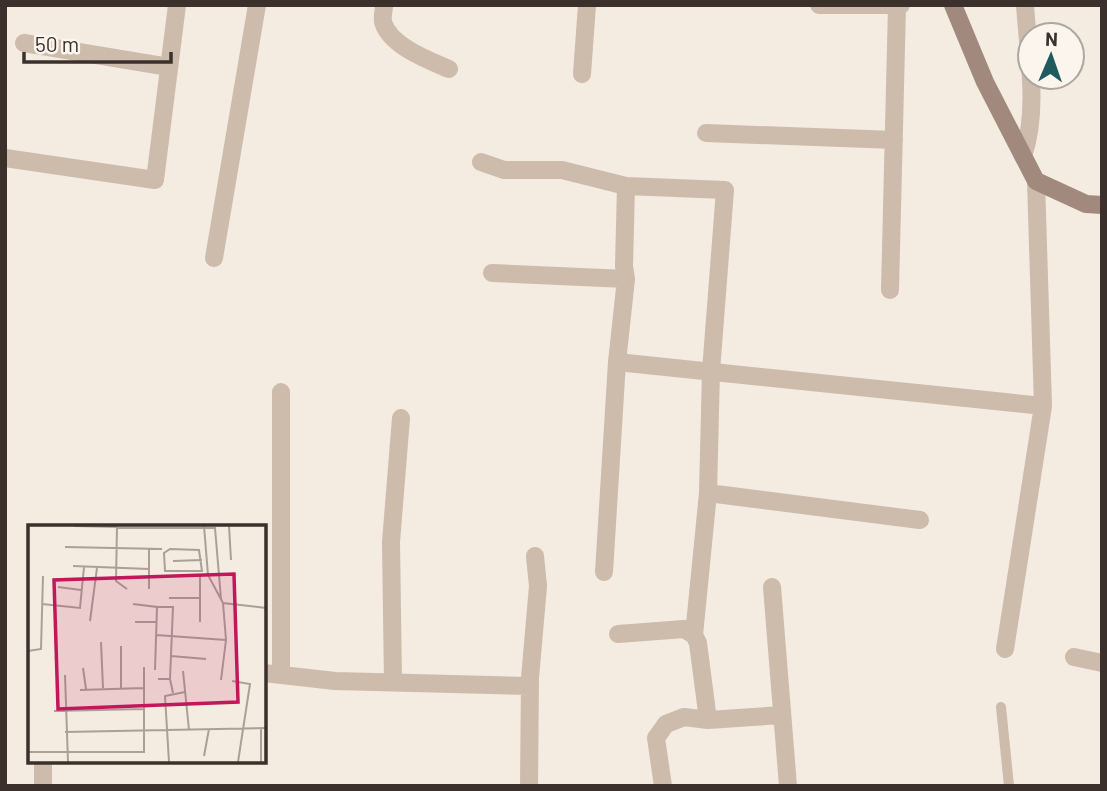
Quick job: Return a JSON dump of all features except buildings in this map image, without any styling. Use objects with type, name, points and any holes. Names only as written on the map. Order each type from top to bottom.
[{"type":"main road","points":[[953,5],[985,82],[1036,181],[1086,204],[1102,205]]},
{"type":"street","points":[[5,158],[155,180],[177,5]]},
{"type":"street","points":[[214,258],[257,5]]},
{"type":"street","points":[[384,5],[383,21],[392,35],[412,53],[449,69]]},
{"type":"street","points":[[582,74],[587,5]]},
{"type":"street","points":[[819,5],[899,6],[890,289]]},
{"type":"street","points":[[1023,156],[1029,139],[1031,109],[1025,5]]},
{"type":"street","points":[[24,43],[169,67]]},
{"type":"street","points":[[706,133],[894,140]]},
{"type":"street","points":[[481,162],[504,170],[562,170],[626,187],[725,190],[711,371],[708,494],[694,635],[698,643],[708,720]]},
{"type":"street","points":[[1005,649],[1043,405],[1036,181]]},
{"type":"street","points":[[604,572],[617,362],[626,279],[626,187]]},
{"type":"street","points":[[492,273],[626,279]]},
{"type":"street","points":[[617,362],[1043,405]]},
{"type":"street","points":[[281,392],[272,674],[335,681],[530,686]]},
{"type":"street","points":[[393,682],[391,542],[401,418]]},
{"type":"street","points":[[708,494],[920,520]]},
{"type":"street","points":[[529,786],[530,686],[538,586],[535,556]]},
{"type":"street","points":[[772,587],[788,786]]},
{"type":"street","points":[[618,634],[684,629],[694,635]]},
{"type":"street","points":[[1074,657],[1102,663]]},
{"type":"street","points":[[663,786],[656,738],[666,724],[684,717],[708,720],[782,715]]},
{"type":"street","points":[[43,763],[43,786]]},
{"type":"lane","points":[[1001,707],[1009,786]]}]
